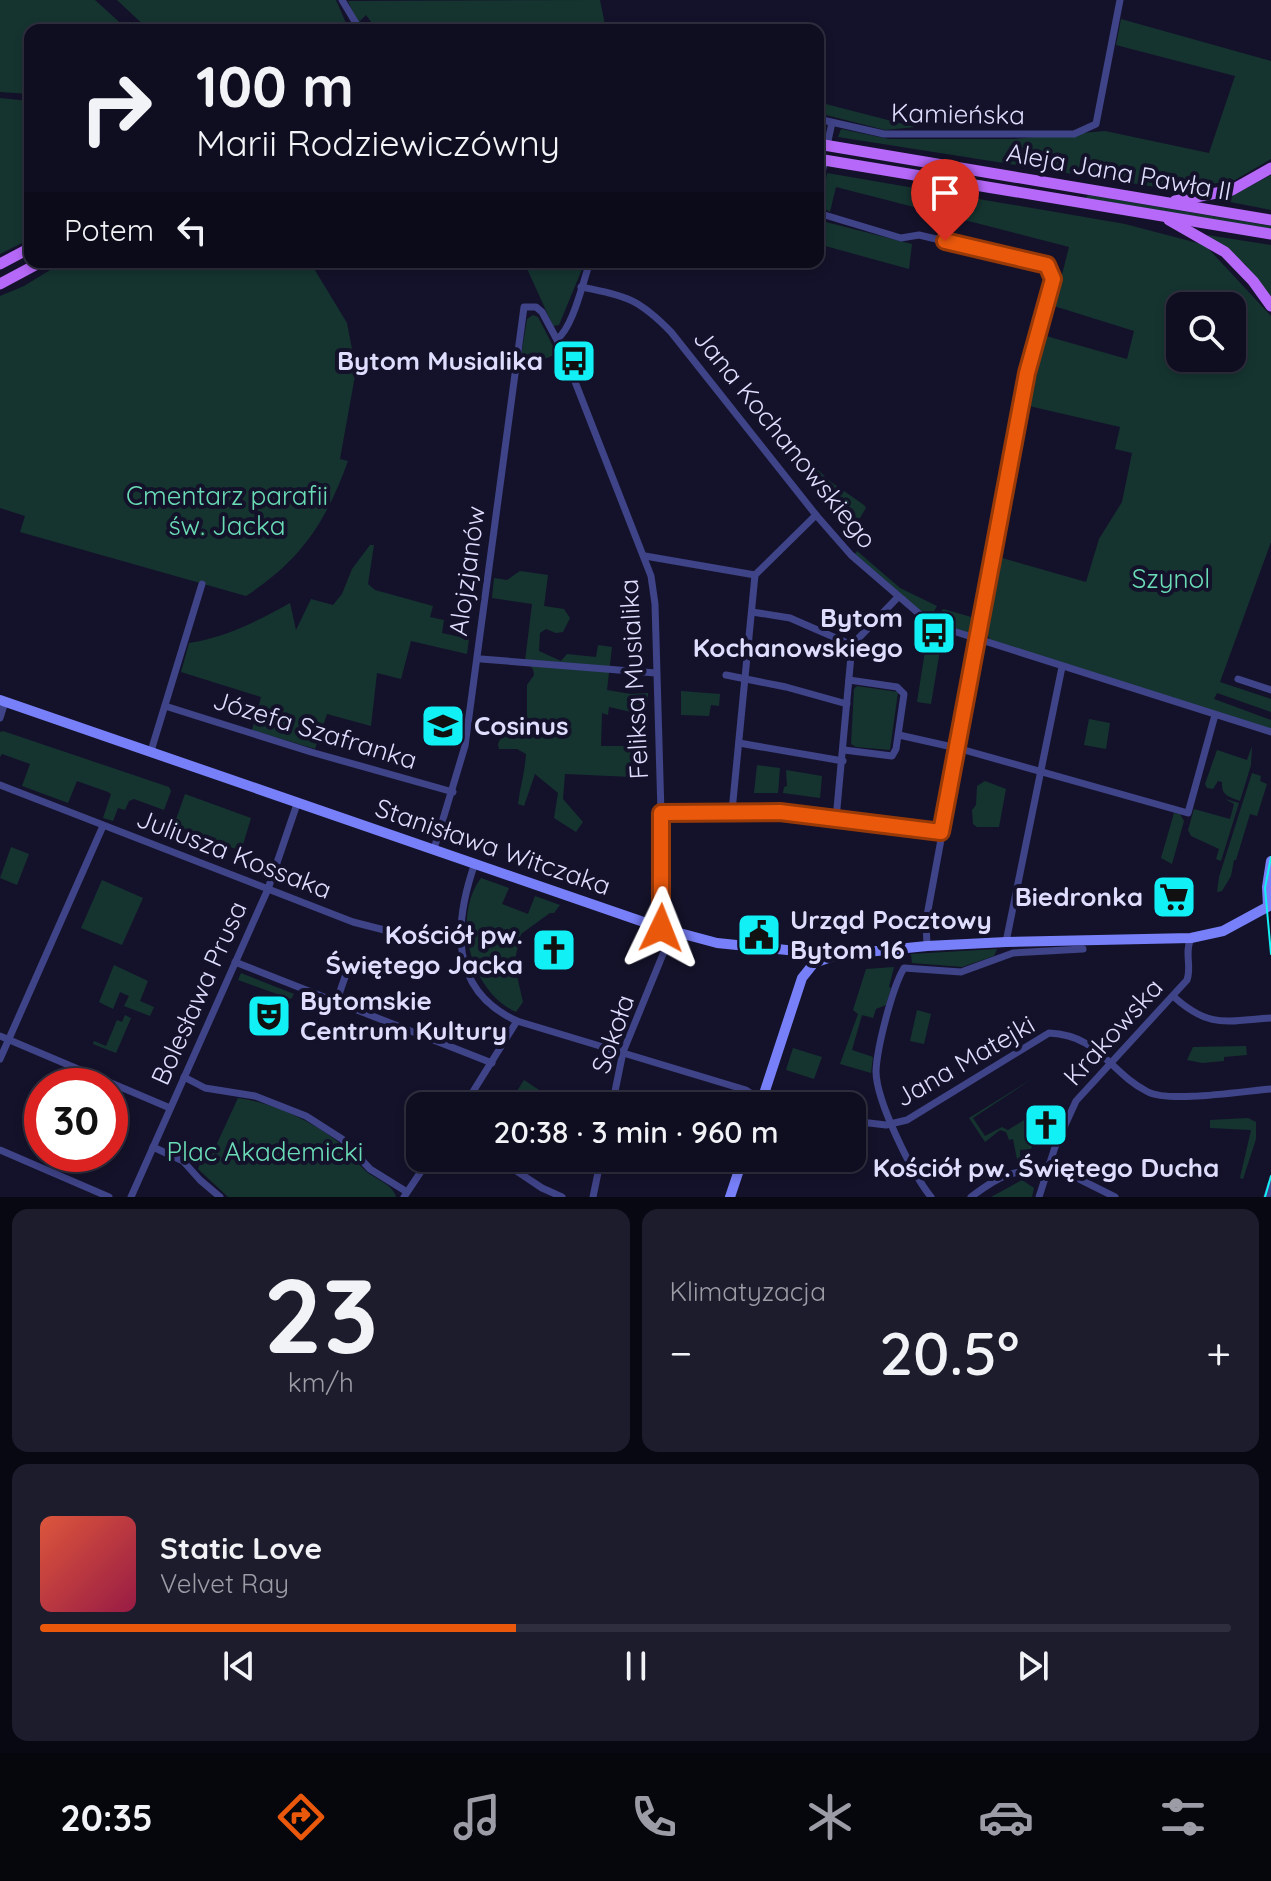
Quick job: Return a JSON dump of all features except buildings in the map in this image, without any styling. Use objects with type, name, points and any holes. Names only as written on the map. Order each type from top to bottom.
[{"type":"main road","name":"Aleja Jana Pawła II","points":[[824,145],[1271,220]]},
{"type":"main road","name":"Aleja Jana Pawła II","points":[[824,160],[1271,234]]},
{"type":"main road","points":[[1163,202],[1221,194],[1245,185],[1271,168]]},
{"type":"main road","points":[[1161,216],[1225,252],[1253,281],[1271,306]]},
{"type":"main road","points":[[0,264],[24,251]]},
{"type":"main road","points":[[0,284],[30,268]]},
{"type":"street","points":[[342,0],[356,24]]},
{"type":"street","name":"Kamieńska","points":[[824,121],[884,134],[1074,134],[1096,124],[1120,0]]},
{"type":"street","points":[[824,143],[832,123]]},
{"type":"street","points":[[824,215],[901,238],[919,235],[1047,265],[1053,279],[1027,373],[941,832],[926,921],[927,946]]},
{"type":"street","points":[[557,339],[569,322],[588,268]]},
{"type":"street","name":"Jana Kochanowskiego","points":[[581,287],[622,295],[648,309],[681,344],[851,555],[931,624],[1271,732]]},
{"type":"street","name":"Alojzjanów","points":[[434,849],[465,746],[524,307],[536,307]]},
{"type":"street","name":"Feliksa Musialika","points":[[536,307],[557,339],[645,556],[655,604],[667,930]]},
{"type":"street","points":[[732,811],[755,575],[816,515]]},
{"type":"street","points":[[645,556],[755,575]]},
{"type":"street","points":[[151,751],[202,584]]},
{"type":"street","points":[[836,819],[852,645],[898,597]]},
{"type":"street","points":[[752,612],[790,618],[852,645]]},
{"type":"street","points":[[481,659],[656,673]]},
{"type":"street","points":[[1006,942],[1062,667]]},
{"type":"street","points":[[726,675],[745,677],[847,704]]},
{"type":"street","points":[[1238,679],[1271,690]]},
{"type":"street","points":[[844,750],[890,756],[896,749],[904,694],[901,688],[849,680]]},
{"type":"street","points":[[0,718],[3,701]]},
{"type":"street","name":"Stanisława Witczaka","points":[[3,701],[667,930],[717,943],[837,955],[1006,942],[1191,938],[1223,931],[1270,906]]},
{"type":"street","name":"Józefa Szafranka","points":[[165,706],[453,792]]},
{"type":"street","points":[[899,735],[957,748],[1188,813],[1215,715]]},
{"type":"street","points":[[739,743],[843,761]]},
{"type":"street","name":"Juliusza Kossaka","points":[[0,785],[376,928],[459,941]]},
{"type":"street","name":"Bolesława Prusa","points":[[131,1197],[268,889],[297,804]]},
{"type":"street","points":[[661,813],[780,812],[941,832]]},
{"type":"street","points":[[0,1059],[103,826]]},
{"type":"street","points":[[1270,906],[1271,861]]},
{"type":"street","points":[[475,863],[462,901],[459,941],[471,978],[482,996],[501,1013],[517,1021],[749,1092]]},
{"type":"street","name":"Sokoła","points":[[615,1092],[623,1052],[667,930]]},
{"type":"street","name":"Krakowska","points":[[1039,1197],[1076,1101],[1187,980],[1186,951],[1191,938]]},
{"type":"street","points":[[931,1197],[909,1162],[876,1072],[896,987],[904,968],[961,972],[1013,953],[1083,949]]},
{"type":"street","points":[[768,1092],[802,978],[814,963],[837,955]]},
{"type":"street","points":[[235,962],[492,1063]]},
{"type":"street","points":[[336,1003],[346,974]]},
{"type":"street","points":[[1173,996],[1190,1012],[1217,1022],[1271,1018]]},
{"type":"street","points":[[473,1092],[517,1021]]},
{"type":"street","name":"Jana Matejki","points":[[866,1122],[893,1125],[907,1120],[1049,1033],[1088,1042],[1146,1091],[1156,1095],[1271,1089]]},
{"type":"street","points":[[0,1036],[170,1108]]},
{"type":"street","points":[[184,1077],[205,1088],[255,1096],[306,1116],[342,1139],[370,1169],[406,1195],[421,1172]]},
{"type":"street","points":[[153,1147],[183,1161],[220,1197]]},
{"type":"street","points":[[0,1150],[109,1197]]},
{"type":"street","points":[[971,1197],[993,1180],[1010,1172],[1048,1168],[1115,1197]]},
{"type":"street","points":[[518,1172],[562,1197]]},
{"type":"street","points":[[593,1197],[598,1172]]},
{"type":"street","points":[[730,1197],[738,1172]]},
{"type":"street","points":[[1267,1197],[1271,1184]]},
{"type":"street","points":[[538,1197],[542,1188]]},
{"type":"green space","points":[[0,0],[95,0],[121,24],[24,24],[24,94],[0,92]]},
{"type":"green space","points":[[117,0],[336,0],[346,24],[143,24]]},
{"type":"green space","points":[[600,0],[605,24],[373,24],[366,15],[358,23],[348,1]]},
{"type":"green space","points":[[1121,19],[1271,61],[1271,159],[1235,180],[1175,190],[838,137],[841,129],[889,139],[1014,139],[1105,131],[1209,153],[1235,76],[1116,45]]},
{"type":"green space","points":[[0,98],[24,100],[24,242],[0,254]]},
{"type":"green space","points":[[824,104],[915,127],[885,130],[824,115]]},
{"type":"green space","name":"Szynol","points":[[827,173],[1125,224],[1205,245],[1271,316],[1271,542],[1220,682],[1271,699],[1271,712],[1217,693],[1214,699],[1271,720],[1271,729],[990,640],[987,634],[1002,558],[1086,582],[1099,539],[1122,502],[1132,453],[1115,449],[1120,427],[1029,406],[1046,336],[1127,359],[1134,331],[1054,306],[1069,247],[836,187],[830,212],[824,209]]},
{"type":"green space","points":[[1271,175],[1271,210],[1215,199],[1243,190]]},
{"type":"green space","points":[[1088,195],[1271,226],[1271,229],[1086,198]]},
{"type":"green space","points":[[824,222],[912,244],[909,269],[824,246]]},
{"type":"green space","points":[[1207,235],[1271,245],[1271,299],[1245,264]]},
{"type":"green space","name":"Cmentarz parafii św. Jacka","points":[[53,268],[314,268],[347,323],[356,370],[340,459],[348,461],[331,503],[297,554],[246,596],[20,532],[25,516],[0,508],[0,296]]},
{"type":"green space","points":[[527,268],[583,268],[559,325],[553,326]]},
{"type":"green space","points":[[533,315],[538,317],[557,354],[519,369],[527,319]]},
{"type":"green space","points":[[793,447],[831,482],[864,505],[866,508],[855,526],[846,523],[810,476]]},
{"type":"green space","points":[[370,545],[374,545],[368,584],[375,590],[433,606],[430,617],[444,620],[442,633],[469,639],[467,654],[411,641],[401,679],[377,673],[371,726],[327,714],[315,749],[252,730],[261,697],[181,672],[189,643],[241,628],[290,603],[296,630],[311,599],[333,605],[342,594],[352,569]]},
{"type":"green space","points":[[857,551],[900,588],[937,606],[930,619],[855,554]]},
{"type":"green space","points":[[520,571],[548,575],[544,606],[564,609],[570,618],[563,632],[546,629],[540,633],[539,651],[561,661],[567,654],[596,657],[598,645],[612,647],[607,690],[648,693],[648,704],[631,705],[631,712],[609,707],[608,715],[602,713],[601,746],[632,746],[632,777],[565,774],[563,799],[583,822],[576,832],[554,818],[558,793],[535,774],[524,806],[518,804],[526,754],[517,749],[499,749],[505,728],[519,727],[527,720],[527,685],[534,675],[533,669],[525,661],[532,604],[492,598],[494,578],[507,580]]},
{"type":"green space","points":[[943,609],[975,618],[970,634],[935,622]]},
{"type":"green space","points":[[928,632],[942,638],[931,704],[917,702]]},
{"type":"green space","points":[[857,686],[898,692],[890,750],[851,744],[854,689]]},
{"type":"green space","points":[[681,691],[720,694],[719,706],[711,705],[709,716],[681,715]]},
{"type":"green space","points":[[1089,719],[1110,723],[1106,749],[1084,745]]},
{"type":"green space","points":[[0,732],[169,787],[171,791],[164,810],[134,799],[129,801],[125,810],[118,808],[113,821],[103,818],[111,794],[108,792],[77,781],[68,803],[22,786],[30,764],[2,754],[0,757]]},
{"type":"green space","points":[[1252,746],[1251,765],[1240,801],[1226,795],[1222,782],[1218,781],[1213,789],[1207,788],[1205,784],[1217,750],[1247,760]]},
{"type":"green space","points":[[757,765],[780,768],[778,793],[754,793]]},
{"type":"green space","points":[[786,770],[822,776],[820,798],[783,793],[787,786]]},
{"type":"green space","points":[[1252,773],[1261,776],[1260,781],[1267,784],[1257,816],[1250,814],[1231,876],[1222,891],[1217,892],[1219,877]]},
{"type":"green space","points":[[985,781],[1006,789],[999,827],[977,827],[973,824],[972,810],[976,805],[977,786]]},
{"type":"green space","points":[[185,794],[251,818],[242,848],[238,850],[174,825]]},
{"type":"green space","points":[[1225,799],[1239,803],[1221,861],[1216,859],[1219,849],[1191,836],[1188,830],[1194,809],[1230,819],[1234,804]]},
{"type":"green space","points":[[1174,813],[1180,814],[1184,821],[1172,864],[1161,858]]},
{"type":"green space","points":[[11,847],[29,854],[17,885],[0,878]]},
{"type":"green space","points":[[481,878],[509,888],[502,904],[528,914],[535,896],[560,905],[554,913],[521,934],[514,963],[523,1002],[516,1012],[500,1002],[487,988],[470,952],[467,913],[472,894]]},
{"type":"green space","points":[[102,880],[143,898],[122,945],[81,928]]},
{"type":"green space","points":[[997,949],[994,956],[962,967],[912,963],[911,954]]},
{"type":"green space","points":[[114,965],[148,981],[140,1001],[154,1007],[150,1016],[124,1006],[129,996],[120,992],[113,1009],[99,1002]]},
{"type":"green space","points":[[894,967],[886,1005],[876,1009],[873,1018],[862,1015],[852,1050],[873,1057],[871,1073],[840,1064],[858,1014],[853,1010],[866,969]]},
{"type":"green space","points":[[241,973],[294,994],[291,999],[238,980]]},
{"type":"green space","points":[[917,1010],[931,1014],[924,1044],[910,1041]]},
{"type":"green space","points":[[125,1015],[131,1018],[116,1053],[93,1044],[94,1041],[106,1046],[117,1020],[122,1022]]},
{"type":"green space","points":[[1246,1046],[1247,1055],[1224,1057],[1224,1061],[1202,1063],[1187,1060],[1193,1047]]},
{"type":"green space","points":[[793,1048],[822,1057],[814,1079],[786,1070]]},
{"type":"green space","points":[[1035,1077],[973,1118],[985,1136],[1002,1127],[1008,1130],[1034,1114],[1033,1108],[1040,1105],[1062,1113],[1060,1120],[1058,1114],[1048,1108],[1038,1111],[1024,1136],[1039,1144],[1020,1150],[1018,1164],[1013,1139],[1009,1140],[1006,1132],[1000,1130],[985,1142],[969,1118]]},
{"type":"green space","points":[[524,1080],[542,1092],[516,1092]]},
{"type":"green space","name":"Plac Akademicki","points":[[238,1098],[279,1109],[319,1129],[346,1148],[368,1173],[388,1186],[396,1197],[228,1197],[198,1169],[201,1161],[209,1161]]},
{"type":"green space","points":[[1248,1118],[1256,1122],[1256,1139],[1243,1179],[1240,1178],[1251,1130],[1210,1128],[1210,1120]]},
{"type":"green space","points":[[1022,1180],[1034,1188],[1032,1197],[991,1197]]},
{"type":"tram line","points":[[1271,857],[1265,888],[1271,954]]},
{"type":"tram line","points":[[1265,1197],[1271,1176]]},
{"type":"place","name":"Bytom Musialika","points":[[574,361]]},
{"type":"place","name":"Bytom Kochanowskiego","points":[[934,633]]},
{"type":"place","name":"Cosinus","points":[[443,726]]},
{"type":"place","name":"Biedronka","points":[[1174,897]]},
{"type":"place","name":"Urząd Pocztowy Bytom 16","points":[[759,935]]},
{"type":"place","name":"Kościół pw. Świętego Jacka","points":[[554,950]]},
{"type":"place","name":"Bytomskie Centrum Kultury","points":[[269,1016]]},
{"type":"place","name":"Kościół pw. Świętego Ducha","points":[[1046,1125]]},
{"type":"route","points":[[661,928],[661,813],[780,812],[941,832],[1027,373],[1053,279],[1051,268],[1047,265],[945,241]]}]
